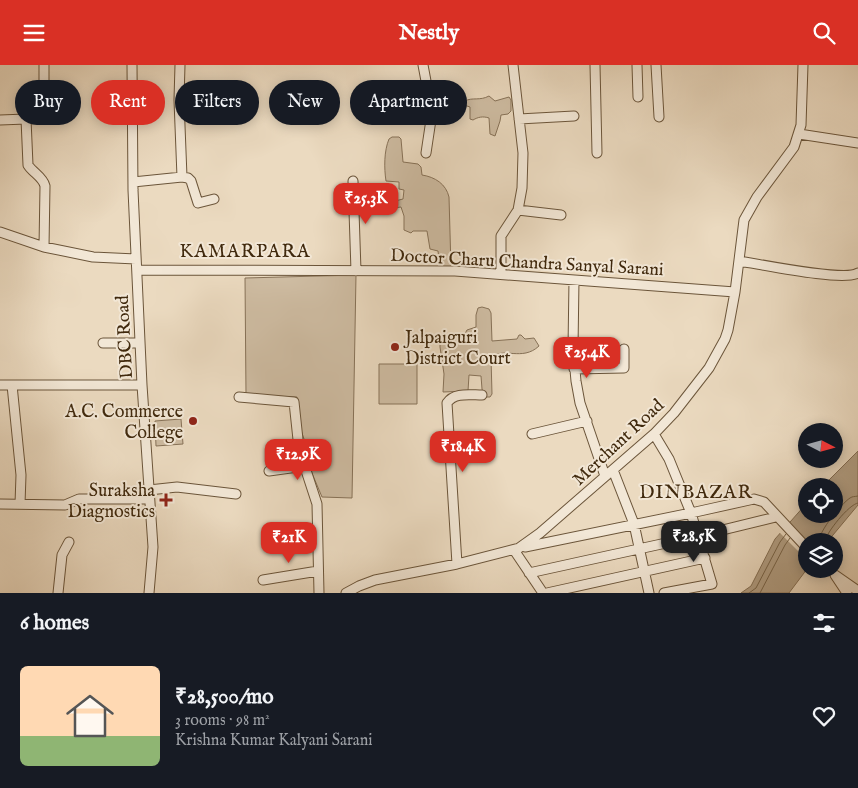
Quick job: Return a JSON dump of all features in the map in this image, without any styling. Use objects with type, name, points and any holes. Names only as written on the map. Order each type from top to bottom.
[{"type":"street","points":[[44,65],[44,80]]},
{"type":"street","name":"DBC Road","points":[[132,65],[136,259],[153,547],[148,593]]},
{"type":"street","points":[[180,65],[179,100],[182,177]]},
{"type":"street","points":[[423,65],[432,113],[426,153]]},
{"type":"street","points":[[502,274],[501,236],[518,210],[522,188],[523,153],[513,65]]},
{"type":"street","points":[[595,65],[598,153]]},
{"type":"street","points":[[637,65],[638,97]]},
{"type":"street","points":[[656,65],[660,117]]},
{"type":"street","name":"Merchant Road","points":[[346,593],[375,580],[457,564],[517,549],[540,533],[654,434],[692,391],[722,346],[728,330],[744,220],[760,192],[790,155],[799,133],[802,109],[803,65]]},
{"type":"street","points":[[519,119],[574,116]]},
{"type":"street","points":[[0,120],[15,119]]},
{"type":"street","points":[[26,125],[28,165],[42,179],[45,186],[44,247]]},
{"type":"street","points":[[799,133],[858,143]]},
{"type":"street","points":[[133,182],[188,178],[191,181],[198,203],[214,199]]},
{"type":"street","points":[[353,181],[356,271]]},
{"type":"street","points":[[518,210],[561,215]]},
{"type":"street","points":[[0,232],[44,247],[93,257],[136,259]]},
{"type":"street","points":[[739,261],[821,274],[857,275]]},
{"type":"street","name":"Doctor Charu Chandra Sanyal Sarani","points":[[137,270],[455,271],[735,291]]},
{"type":"street","points":[[574,280],[572,333],[578,396],[605,476]]},
{"type":"street","points":[[103,343],[140,343]]},
{"type":"street","points":[[574,369],[624,368],[624,349]]},
{"type":"street","points":[[0,385],[142,385]]},
{"type":"street","points":[[12,385],[21,475],[20,504]]},
{"type":"street","points":[[457,564],[447,403],[453,397],[482,395]]},
{"type":"street","points":[[240,397],[294,402],[299,449],[317,504],[319,593]]},
{"type":"street","points":[[532,434],[586,421]]},
{"type":"street","points":[[654,434],[669,459],[691,513],[712,584],[664,593]]},
{"type":"street","points":[[269,471],[305,466]]},
{"type":"street","points":[[613,470],[634,524],[649,593]]},
{"type":"street","points":[[0,504],[65,505],[79,499],[149,494],[177,487],[236,494]]},
{"type":"street","points":[[542,593],[517,549],[754,499],[764,502],[798,539]]},
{"type":"street","points":[[529,573],[776,517]]},
{"type":"street","points":[[58,593],[62,555],[68,543]]},
{"type":"street","points":[[547,593],[705,558]]},
{"type":"street","points":[[263,580],[318,571]]},
{"type":"street","points":[[836,578],[847,593]]},
{"type":"street","points":[[840,578],[858,592]]},
{"type":"shaded area","points":[[489,96],[495,101],[509,97],[511,100],[511,111],[508,114],[501,115],[495,136],[490,134],[489,118],[470,119],[470,107],[467,106],[467,100]]},
{"type":"shaded area","points":[[399,137],[401,139],[403,162],[418,164],[421,167],[422,175],[431,177],[439,182],[448,192],[451,268],[440,267],[438,251],[430,249],[427,231],[413,231],[411,233],[404,230],[404,216],[401,207],[394,208],[395,201],[403,199],[404,190],[399,189],[399,182],[386,181],[385,154],[389,139]]},
{"type":"shaded area","points":[[356,275],[352,498],[322,497],[301,447],[304,439],[298,421],[297,397],[246,395],[245,278]]},
{"type":"shaded area","points":[[478,308],[489,309],[491,313],[492,341],[517,339],[521,335],[525,339],[534,338],[539,346],[533,351],[526,353],[501,353],[491,358],[492,394],[490,397],[485,397],[481,376],[469,375],[468,391],[443,392],[444,374],[440,337],[463,337],[467,330],[476,327]]},
{"type":"shaded area","points":[[379,364],[417,364],[417,404],[379,404]]},
{"type":"shaded area","points":[[181,419],[183,444],[156,446],[155,421]]},
{"type":"water","points":[[858,451],[858,505],[843,523],[843,478],[831,478]]},
{"type":"water","points":[[798,513],[798,523],[843,523],[835,533],[798,533],[798,578],[800,578],[789,593],[741,593],[751,586],[775,539]]},
{"type":"pier","points":[[787,523],[798,534],[798,551],[779,532]]},
{"type":"place","name":"Jalpaiguri District Court","points":[[395,347]]},
{"type":"place","name":"A.C. Commerce College","points":[[193,421]]},
{"type":"place","name":"Suraksha Diagnostics","points":[[166,500]]},
{"type":"district","name":"KAMARPARA","points":[[245,250]]},
{"type":"district","name":"DINBAZAR","points":[[696,491]]}]
